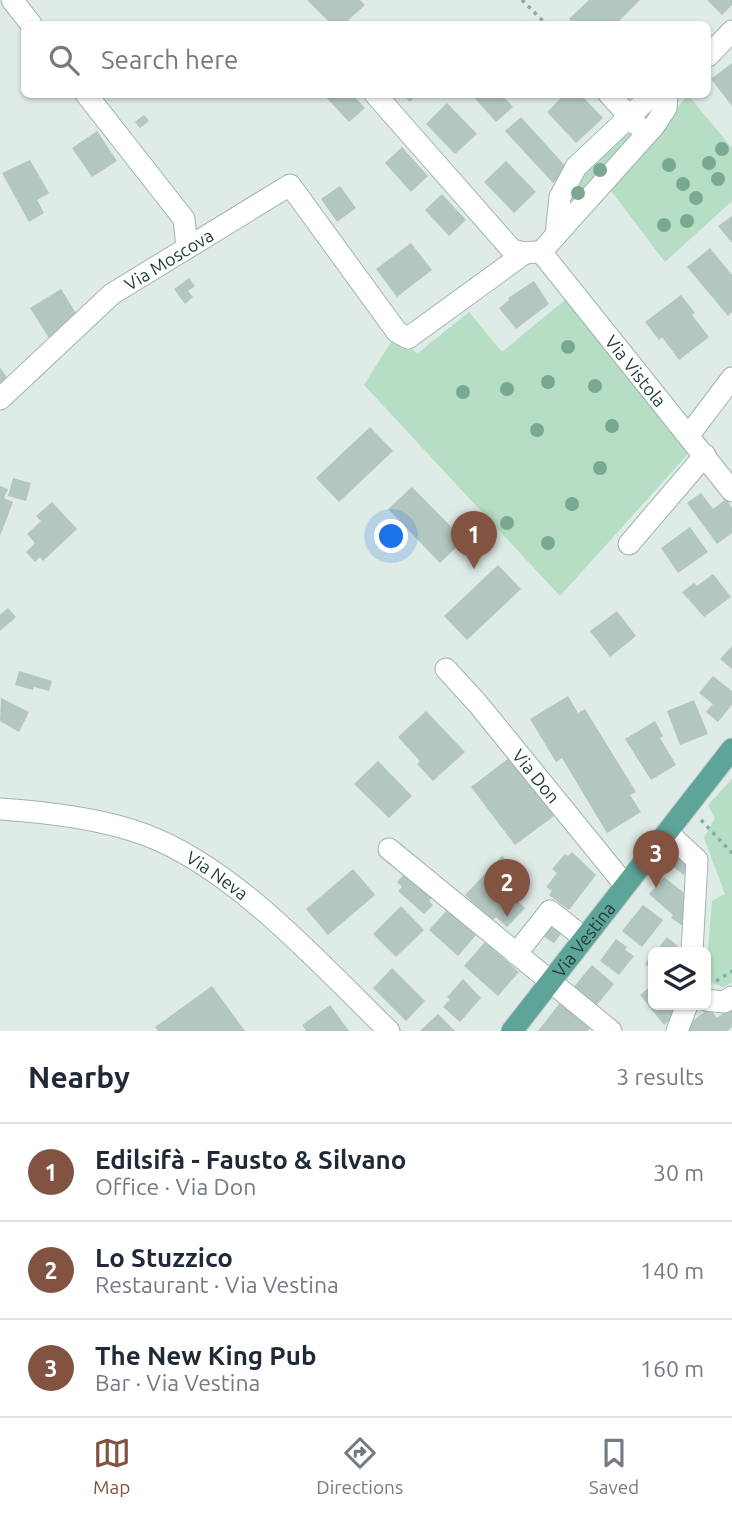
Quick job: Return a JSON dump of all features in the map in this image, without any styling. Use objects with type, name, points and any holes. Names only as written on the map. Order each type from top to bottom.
[{"type":"main road","name":"Via Vestina","points":[[512,1031],[732,749]]},
{"type":"street","points":[[12,0],[29,21]]},
{"type":"street","points":[[711,53],[732,31]]},
{"type":"street","points":[[89,98],[184,219],[187,247]]},
{"type":"street","name":"Via Vistola","points":[[379,98],[512,250],[533,253],[689,435],[732,491]]},
{"type":"street","points":[[612,98],[647,134]]},
{"type":"street","points":[[556,235],[560,197],[576,167],[648,98]]},
{"type":"street","points":[[533,253],[556,235],[647,134],[666,108],[667,98]]},
{"type":"street","name":"Via Moscova","points":[[0,399],[112,294],[290,185],[397,332],[408,338],[533,253]]},
{"type":"street","points":[[689,435],[732,378]]},
{"type":"street","points":[[629,544],[705,455]]},
{"type":"street","name":"Via Don","points":[[446,669],[478,704],[625,885]]},
{"type":"street","name":"Via Neva","points":[[0,809],[46,813],[133,831],[189,856],[260,908],[389,1031]]},
{"type":"street","points":[[667,832],[697,860],[692,947]]},
{"type":"street","points":[[389,849],[611,1031]]},
{"type":"street","points":[[516,954],[550,911],[584,938]]},
{"type":"street","points":[[711,992],[724,1002],[732,997]]},
{"type":"street","points":[[677,1031],[685,1010]]},
{"type":"path","points":[[522,0],[543,21]]},
{"type":"path","points":[[688,805],[732,853]]},
{"type":"path","points":[[711,989],[732,971]]},
{"type":"green space","points":[[685,98],[690,98],[732,148],[732,201],[665,262],[609,188]]},
{"type":"green space","points":[[632,132],[635,138],[563,210],[566,192],[610,144]]},
{"type":"green space","points":[[566,299],[688,454],[560,596],[364,385],[393,339],[418,353],[469,312],[502,352]]},
{"type":"green space","points":[[732,779],[732,982],[724,987],[711,982],[711,947],[708,947],[712,901],[725,894],[704,838],[715,818],[708,805]]},
{"type":"building","points":[[307,0],[360,0],[365,5],[347,21],[328,21]]},
{"type":"building","points":[[589,0],[640,0],[619,21],[569,19]]},
{"type":"building","points":[[707,0],[732,0],[732,5],[722,15]]},
{"type":"building","points":[[732,63],[732,106],[711,79]]},
{"type":"building","points":[[327,98],[356,98],[365,108],[349,122]]},
{"type":"building","points":[[475,98],[505,98],[513,107],[496,122]]},
{"type":"building","points":[[561,98],[584,98],[603,118],[576,143],[547,112]]},
{"type":"building","points":[[447,103],[477,134],[455,154],[426,124]]},
{"type":"building","points":[[144,115],[149,121],[140,128],[135,122]]},
{"type":"building","points":[[521,117],[568,169],[553,183],[505,131]]},
{"type":"building","points":[[97,131],[117,161],[92,177],[72,148]]},
{"type":"building","points":[[402,147],[428,176],[411,192],[385,163]]},
{"type":"building","points":[[30,160],[49,193],[37,200],[44,213],[29,222],[2,173]]},
{"type":"building","points":[[506,161],[536,192],[514,213],[484,182]]},
{"type":"building","points":[[340,186],[356,208],[337,222],[321,199]]},
{"type":"building","points":[[442,194],[466,220],[449,236],[425,210]]},
{"type":"building","points":[[732,216],[732,243],[718,226]]},
{"type":"building","points":[[411,243],[432,270],[397,297],[376,269]]},
{"type":"building","points":[[710,248],[732,275],[732,312],[728,316],[687,267]]},
{"type":"building","points":[[189,278],[195,286],[188,291],[193,297],[185,304],[174,289]]},
{"type":"building","points":[[534,281],[549,304],[516,329],[499,308],[508,298]]},
{"type":"building","points":[[61,289],[79,318],[49,338],[30,308]]},
{"type":"building","points":[[681,295],[709,337],[679,360],[662,337],[659,340],[645,322]]},
{"type":"building","points":[[0,367],[10,382],[0,389]]},
{"type":"building","points":[[370,427],[393,451],[339,502],[316,478]]},
{"type":"building","points":[[13,478],[31,483],[26,501],[8,496]]},
{"type":"building","points":[[0,486],[8,489],[4,498],[13,502],[0,536]]},
{"type":"building","points":[[412,487],[464,540],[440,563],[388,509]]},
{"type":"building","points":[[701,493],[713,509],[726,499],[732,508],[732,533],[717,544],[687,503]]},
{"type":"building","points":[[52,502],[77,529],[43,561],[40,557],[35,562],[26,552],[35,543],[27,534],[41,521],[36,516]]},
{"type":"building","points":[[690,527],[708,552],[678,573],[661,548]]},
{"type":"building","points":[[498,565],[521,589],[467,640],[444,616]]},
{"type":"building","points":[[713,574],[731,597],[704,617],[682,592],[694,583],[697,586]]},
{"type":"building","points":[[8,608],[16,617],[0,631],[0,615]]},
{"type":"building","points":[[617,611],[636,636],[610,657],[590,631]]},
{"type":"building","points":[[732,646],[732,669],[720,659]]},
{"type":"building","points":[[19,671],[52,681],[49,691],[15,685]]},
{"type":"building","points":[[713,676],[732,691],[732,705],[718,722],[706,712],[713,704],[699,693]]},
{"type":"building","points":[[568,696],[578,713],[585,709],[636,792],[630,795],[641,812],[607,833],[562,758],[556,762],[530,719]]},
{"type":"building","points":[[1,698],[29,712],[19,732],[0,721]]},
{"type":"building","points":[[694,700],[708,734],[680,745],[667,711]]},
{"type":"building","points":[[426,711],[465,752],[433,781],[417,764],[420,761],[398,737]]},
{"type":"building","points":[[655,721],[663,736],[660,738],[676,765],[651,780],[625,739]]},
{"type":"building","points":[[509,758],[554,816],[515,845],[471,787]]},
{"type":"building","points":[[378,761],[412,796],[389,818],[354,784]]},
{"type":"building","points":[[678,849],[689,867],[684,875],[668,863]]},
{"type":"building","points":[[572,852],[596,875],[569,910],[549,895],[552,891],[546,887],[557,873],[552,869],[565,854],[568,856]]},
{"type":"building","points":[[502,856],[529,882],[514,898],[525,908],[507,927],[496,917],[492,921],[465,895]]},
{"type":"building","points":[[353,869],[375,895],[328,935],[306,909]]},
{"type":"building","points":[[409,869],[436,893],[429,901],[433,905],[424,914],[398,891],[402,887],[397,882]]},
{"type":"building","points":[[664,877],[688,896],[686,928],[671,918],[673,915],[649,894]]},
{"type":"building","points":[[643,905],[663,920],[642,947],[622,931]]},
{"type":"building","points":[[401,906],[424,930],[396,957],[373,934]]},
{"type":"building","points":[[448,909],[477,934],[458,956],[429,930]]},
{"type":"building","points":[[549,925],[561,934],[554,943],[541,935]]},
{"type":"building","points":[[667,937],[678,946],[677,947],[659,947]]},
{"type":"building","points":[[616,939],[634,956],[619,975],[600,961]]},
{"type":"building","points":[[485,942],[519,972],[498,996],[464,966]]},
{"type":"building","points":[[592,965],[614,984],[595,1007],[573,988]]},
{"type":"building","points":[[392,968],[425,1001],[406,1021],[373,988]]},
{"type":"building","points":[[463,979],[481,998],[460,1022],[443,1007],[450,999],[447,997]]},
{"type":"building","points":[[212,986],[245,1031],[158,1031],[155,1027]]},
{"type":"building","points":[[648,988],[648,1005],[640,995]]},
{"type":"building","points":[[563,999],[594,1023],[588,1031],[538,1031]]},
{"type":"building","points":[[330,1005],[349,1031],[306,1031],[302,1025]]},
{"type":"building","points":[[732,1006],[732,1027],[727,1031],[679,1031],[707,1010],[711,1009],[717,1018]]},
{"type":"building","points":[[652,1010],[677,1010],[676,1015],[664,1025]]},
{"type":"building","points":[[438,1014],[455,1031],[420,1031]]},
{"type":"place","name":"Edilsifà - Fausto & Silvano","points":[[474,569]]},
{"type":"place","name":"The New King Pub","points":[[656,888]]},
{"type":"place","name":"Lo Stuzzico","points":[[507,917]]}]
